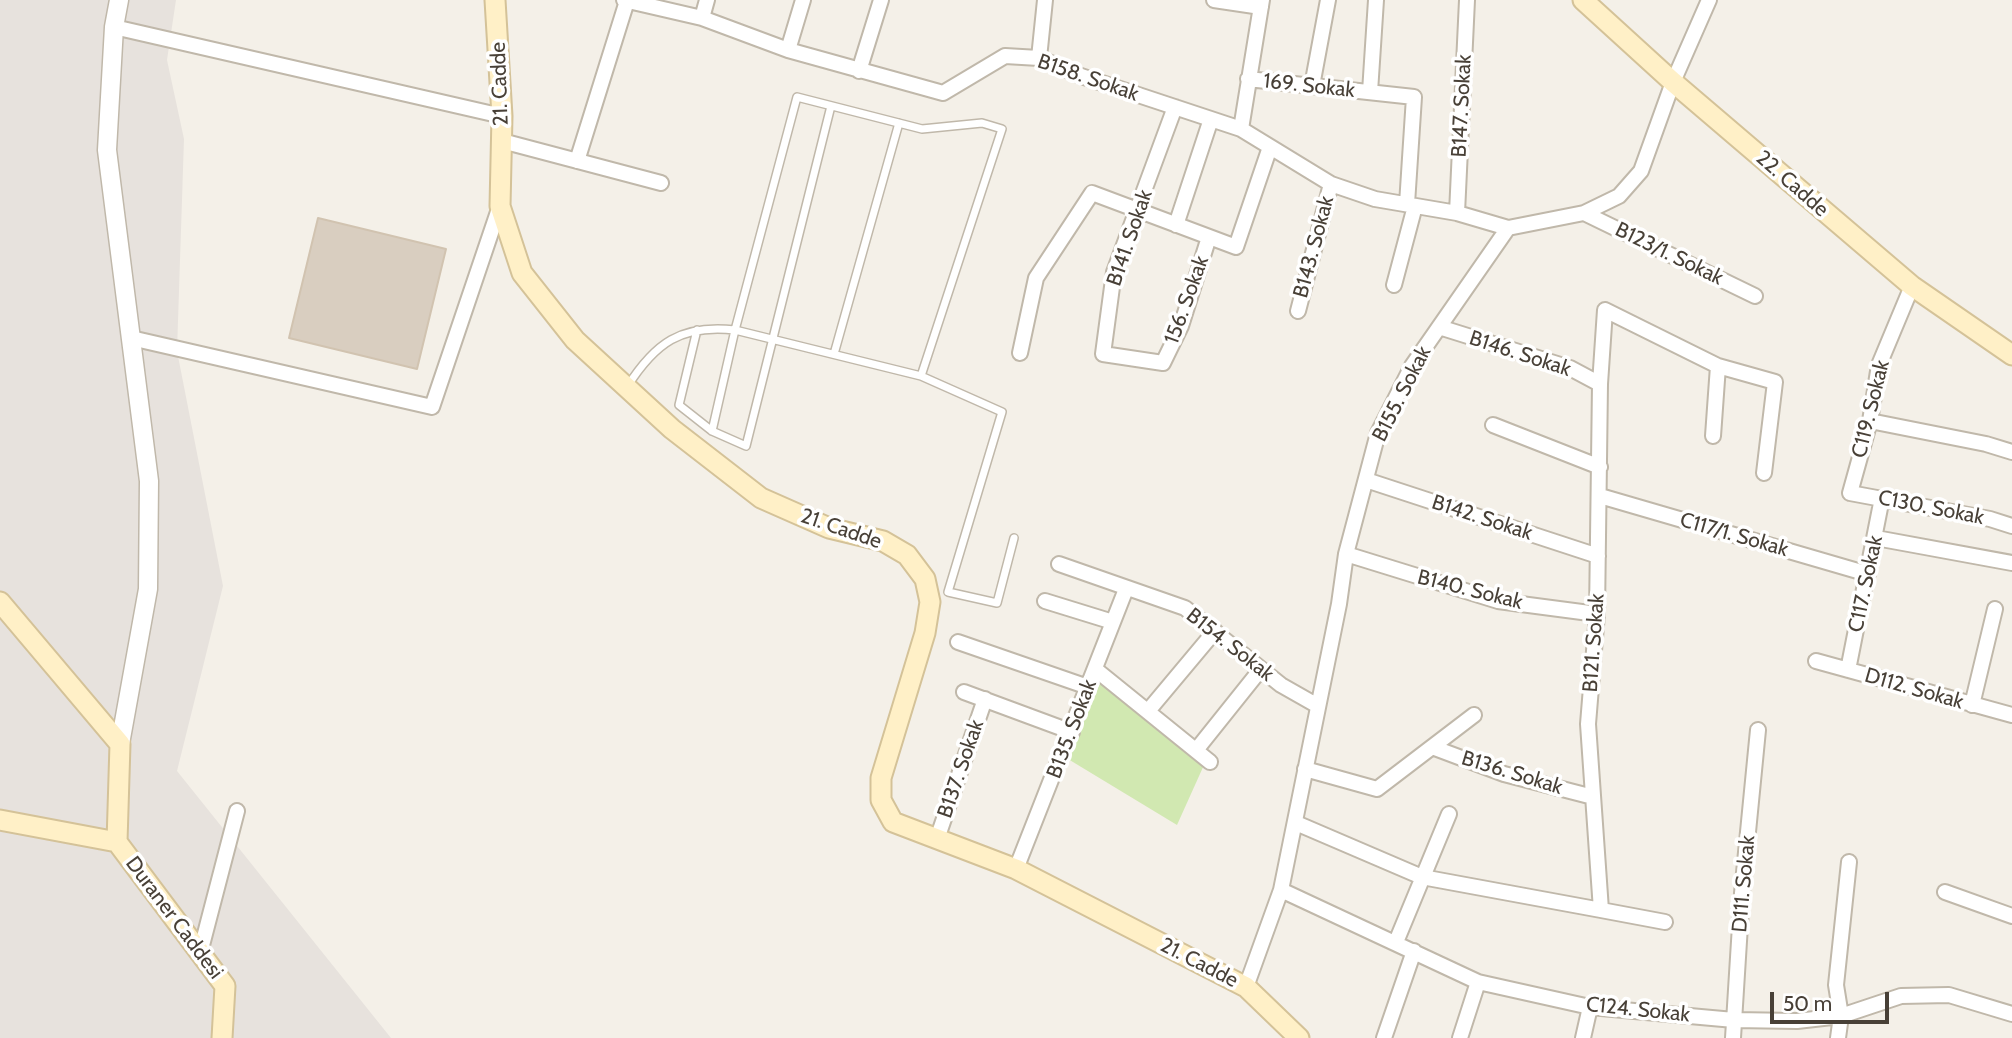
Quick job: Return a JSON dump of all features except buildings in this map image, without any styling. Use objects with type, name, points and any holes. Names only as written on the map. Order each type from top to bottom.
[{"type":"main road","name":"21. Cadde","points":[[495,0],[502,116],[500,206],[522,273],[575,340],[672,429],[761,499],[829,528],[883,541],[907,555],[925,579],[930,602],[929,612],[914,674],[881,778],[881,800],[893,822],[1016,869],[1245,987],[1298,1038]]},
{"type":"main road","name":"22. Cadde","points":[[1583,0],[1673,82],[1912,286],[2012,355]]},
{"type":"main road","points":[[0,602],[120,744],[117,842],[0,820]]},
{"type":"main road","name":"Duraner Caddesi","points":[[117,842],[225,986],[222,1038]]},
{"type":"street","points":[[119,0],[114,27],[107,150],[149,481],[148,589],[120,744]]},
{"type":"street","points":[[577,161],[626,0]]},
{"type":"street","name":"B158. Sokak","points":[[626,0],[702,18],[788,50],[943,93],[1005,56],[1039,58],[1241,129],[1331,184],[1374,199],[1457,213],[1508,228]]},
{"type":"street","points":[[702,18],[707,0]]},
{"type":"street","points":[[788,50],[803,0]]},
{"type":"street","points":[[859,71],[881,0]]},
{"type":"street","points":[[1039,58],[1045,0]]},
{"type":"street","points":[[1214,0],[1262,4],[1241,129]]},
{"type":"street","points":[[1312,86],[1328,0]]},
{"type":"street","name":"169. Sokak","points":[[1370,92],[1376,0]]},
{"type":"street","name":"B147. Sokak","points":[[1457,213],[1467,0]]},
{"type":"street","points":[[1508,228],[1584,213],[1619,196],[1641,171],[1673,82],[1709,0]]},
{"type":"street","points":[[114,27],[502,116]]},
{"type":"street","name":"169. Sokak","points":[[1248,79],[1414,97],[1411,205]]},
{"type":"street","name":"B141. Sokak","points":[[1163,363],[1103,354],[1114,272],[1175,107]]},
{"type":"street","points":[[1176,225],[1212,119]]},
{"type":"street","points":[[502,141],[661,183]]},
{"type":"street","name":"156. Sokak","points":[[1020,352],[1036,278],[1092,193],[1236,247],[1269,146]]},
{"type":"street","name":"B143. Sokak","points":[[1298,311],[1331,184]]},
{"type":"street","points":[[1394,285],[1411,205]]},
{"type":"street","points":[[131,338],[432,407],[500,206]]},
{"type":"street","name":"B123/1. Sokak","points":[[1584,213],[1755,296]]},
{"type":"street","name":"B155. Sokak","points":[[1245,987],[1281,890],[1339,604],[1346,554],[1378,433],[1412,366],[1508,228]]},
{"type":"street","name":"156. Sokak","points":[[1163,363],[1181,326],[1209,237]]},
{"type":"street","name":"C119. Sokak","points":[[1850,493],[1870,421],[1880,365],[1912,286]]},
{"type":"street","name":"B121. Sokak","points":[[1601,910],[1588,724],[1597,614],[1600,384],[1605,310],[1718,366]]},
{"type":"street","name":"B146. Sokak","points":[[1439,327],[1570,368],[1600,384]]},
{"type":"street","points":[[1713,436],[1718,366],[1775,382],[1764,473]]},
{"type":"street","points":[[1870,421],[1986,444],[2012,452]]},
{"type":"street","points":[[1493,425],[1600,467]]},
{"type":"street","name":"B142. Sokak","points":[[1366,480],[1598,556]]},
{"type":"street","name":"C130. Sokak","points":[[1850,493],[2012,526]]},
{"type":"street","name":"C117/1. Sokak","points":[[1600,496],[1868,574]]},
{"type":"street","name":"C117. Sokak","points":[[1848,670],[1882,498]]},
{"type":"street","points":[[1876,538],[2012,563]]},
{"type":"street","name":"B140. Sokak","points":[[1346,554],[1499,601],[1597,614]]},
{"type":"street","name":"B154. Sokak","points":[[1059,564],[1185,608],[1280,685],[1318,706]]},
{"type":"street","name":"B135. Sokak","points":[[1016,869],[1126,589]]},
{"type":"street","points":[[1045,601],[1113,622]]},
{"type":"street","points":[[1972,705],[1995,609]]},
{"type":"street","points":[[1148,711],[1214,631]]},
{"type":"street","points":[[958,642],[1088,687]]},
{"type":"street","name":"D112. Sokak","points":[[1816,661],[2012,715]]},
{"type":"street","points":[[1095,669],[1210,762]]},
{"type":"street","points":[[1197,749],[1261,669]]},
{"type":"street","points":[[964,692],[1072,732]]},
{"type":"street","name":"B137. Sokak","points":[[937,839],[985,699]]},
{"type":"street","points":[[1305,769],[1377,789],[1474,715]]},
{"type":"street","name":"D111. Sokak","points":[[1733,1038],[1742,892],[1758,730]]},
{"type":"street","name":"B136. Sokak","points":[[1432,747],[1504,774],[1593,797]]},
{"type":"street","points":[[200,953],[237,811]]},
{"type":"street","points":[[1396,942],[1449,814]]},
{"type":"street","points":[[1296,823],[1422,877],[1665,922]]},
{"type":"street","points":[[1838,1038],[1840,1016],[1836,985],[1849,862]]},
{"type":"street","name":"C124. Sokak","points":[[1281,890],[1478,982],[1590,1007],[1734,1020],[1797,1021],[1840,1016],[1901,996],[1949,995],[2012,1014]]},
{"type":"street","points":[[1945,892],[2012,916]]},
{"type":"street","points":[[1384,1038],[1414,951]]},
{"type":"street","points":[[1460,1038],[1478,982]]},
{"type":"street","points":[[1583,1038],[1590,1007]]},
{"type":"lane","points":[[712,431],[735,330],[797,97],[922,129],[982,123],[1002,129],[921,376]]},
{"type":"lane","points":[[697,330],[679,405],[712,431],[746,446],[831,106]]},
{"type":"lane","points":[[834,354],[899,123]]},
{"type":"lane","points":[[626,387],[648,357],[663,344],[697,330],[735,330],[921,376],[1002,412],[948,592],[997,603],[1014,538]]},
{"type":"shaded area","points":[[0,0],[176,0],[167,60],[184,139],[177,351],[223,586],[177,771],[391,1038],[0,1038]]},
{"type":"green space","points":[[1101,681],[1204,765],[1177,825],[1068,759]]}]
